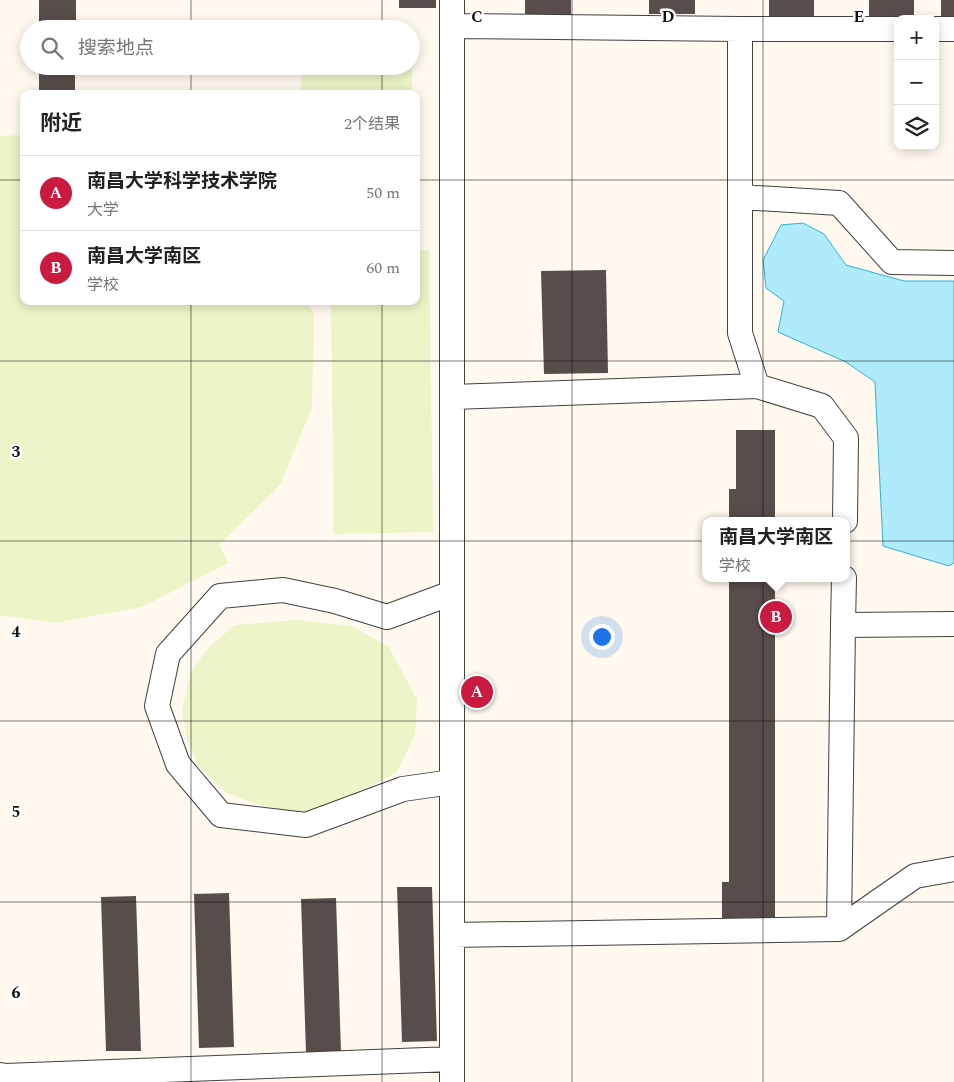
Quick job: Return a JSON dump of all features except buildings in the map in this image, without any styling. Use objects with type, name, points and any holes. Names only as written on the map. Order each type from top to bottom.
[{"type":"lane","points":[[452,0],[452,1082]]},
{"type":"lane","points":[[452,26],[894,29]]},
{"type":"lane","points":[[740,29],[740,333],[757,386]]},
{"type":"lane","points":[[939,29],[954,29]]},
{"type":"lane","points":[[740,198],[838,204],[892,262],[954,263]]},
{"type":"lane","points":[[452,397],[757,386],[822,406],[846,438],[845,517]]},
{"type":"lane","points":[[838,929],[844,582]]},
{"type":"lane","points":[[452,592],[387,617],[335,600],[282,590],[220,596],[168,654],[157,706],[178,764],[221,815],[306,825],[403,789],[452,782]]},
{"type":"lane","points":[[843,625],[954,624]]},
{"type":"lane","points":[[452,935],[838,929],[915,876],[954,869]]},
{"type":"lane","points":[[0,1075],[452,1059]]},
{"type":"green space","points":[[301,75],[412,75],[412,90],[301,90]]},
{"type":"green space","points":[[20,135],[20,305],[308,305],[314,314],[312,408],[280,485],[219,545],[228,563],[142,607],[54,623],[0,615],[0,136]]},
{"type":"green space","points":[[429,250],[433,532],[334,534],[331,305],[420,305],[420,251]]},
{"type":"green space","points":[[296,620],[352,626],[389,647],[417,700],[415,735],[396,773],[322,810],[288,813],[227,793],[199,767],[187,739],[182,711],[191,671],[209,647],[235,625]]},
{"type":"water","points":[[803,223],[824,234],[846,265],[904,281],[954,281],[954,563],[949,566],[883,546],[875,382],[846,362],[778,332],[784,301],[766,288],[763,260],[781,225]]},
{"type":"place","name":"南昌大学南区","points":[[776,617]]},
{"type":"place","name":"南昌大学科学技术学院","points":[[477,692]]}]
